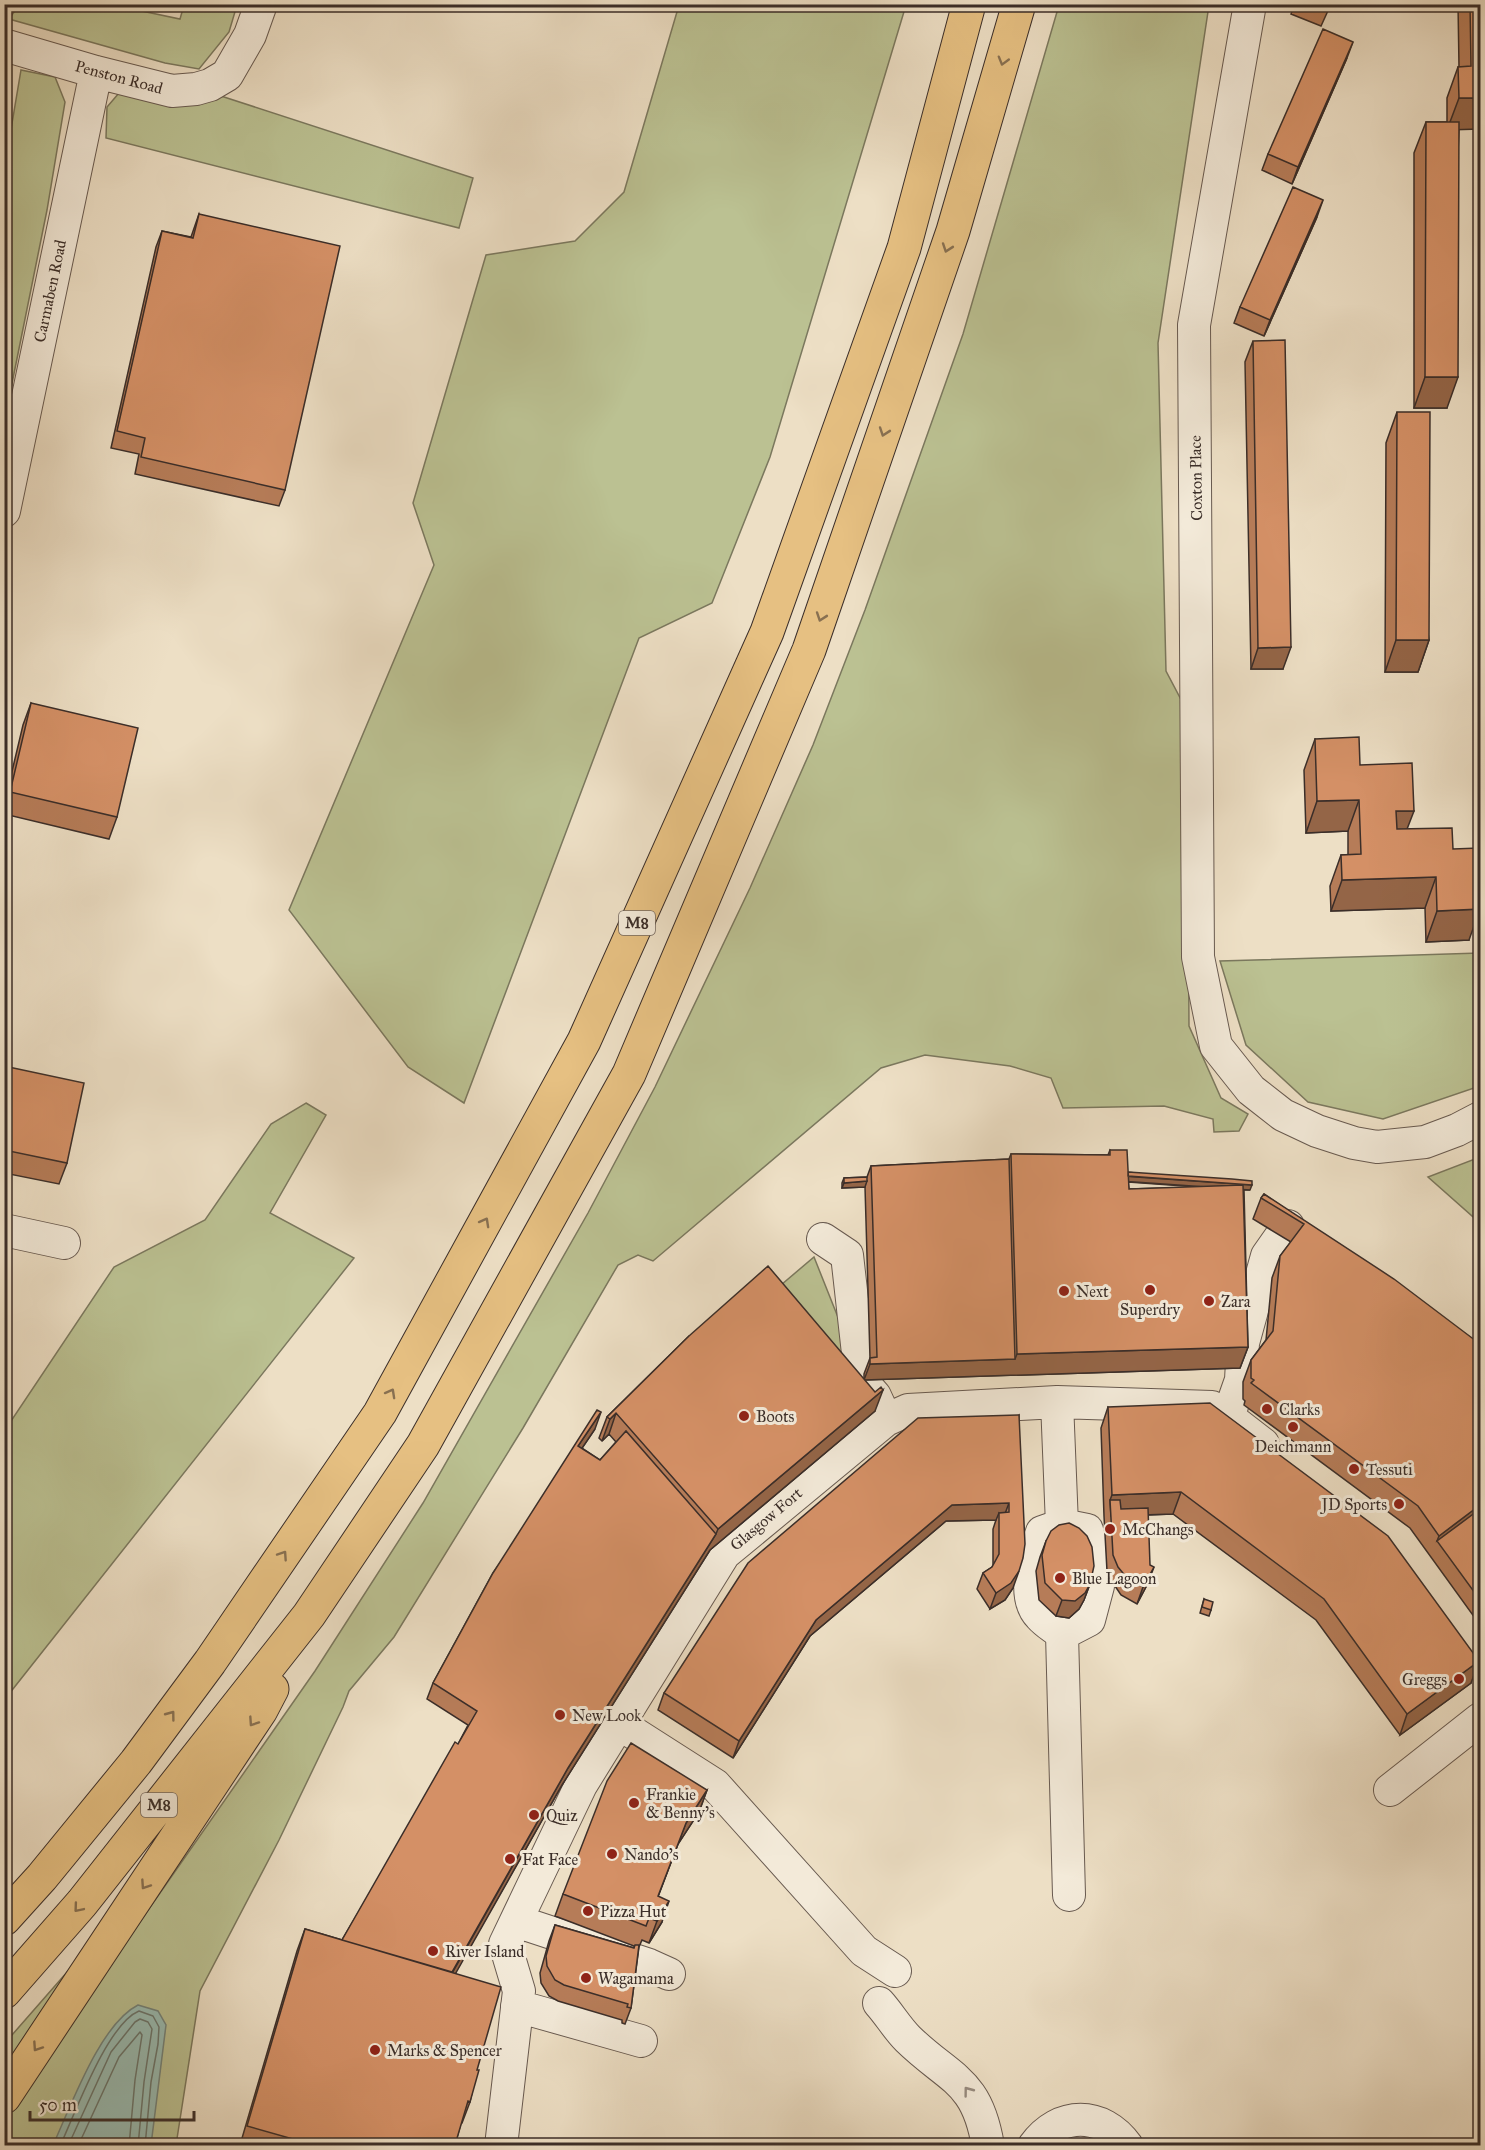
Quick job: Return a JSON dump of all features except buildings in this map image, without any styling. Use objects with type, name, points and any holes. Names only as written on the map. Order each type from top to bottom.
[{"type":"highway","name":"M8","points":[[4,1918],[42,1877],[136,1762],[210,1662],[380,1413],[584,1041],[767,632],[904,248],[969,4]]},
{"type":"highway","name":"M8","points":[[4,1992],[82,1903],[309,1615],[423,1445],[629,1074],[809,650],[953,231],[1019,4]]},
{"type":"highway","points":[[4,2097],[261,1710],[309,1615]]},
{"type":"highway","points":[[4,1890],[136,1762]]},
{"type":"street","name":"Penston Road","points":[[4,45],[96,72],[172,90],[196,88],[210,85],[227,75],[250,36],[261,4]]},
{"type":"street","name":"Coxton Place","points":[[1250,4],[1194,325],[1198,957],[1216,1046],[1251,1090],[1283,1115],[1317,1131],[1354,1143],[1377,1147],[1425,1142],[1480,1118]]},
{"type":"street","name":"Carmaben Road","points":[[4,511],[96,72]]},
{"type":"street","points":[[1228,1417],[1241,1380],[1243,1343],[1267,1256],[1288,1226]]},
{"type":"street","points":[[4,1230],[64,1242]]},
{"type":"street","points":[[823,1239],[847,1255],[861,1380],[875,1396],[886,1420]]},
{"type":"street","points":[[1057,1402],[1062,1525]]},
{"type":"street","name":"Glasgow Fort","points":[[511,1932],[581,1785],[724,1554],[886,1420],[908,1410],[1057,1402],[1212,1407],[1284,1461]]},
{"type":"street","points":[[1062,1634],[1089,1620],[1098,1586],[1095,1560],[1087,1530],[1062,1525],[1042,1532],[1035,1551],[1030,1583],[1032,1598],[1038,1614],[1062,1634],[1069,1895]]},
{"type":"street","points":[[1390,1790],[1480,1719]]},
{"type":"street","points":[[618,1724],[715,1785],[864,1951],[895,1971]]},
{"type":"street","points":[[501,2145],[519,1990],[511,1932],[528,1925],[669,1974]]},
{"type":"street","points":[[879,2003],[907,2038],[962,2083],[980,2111],[988,2145]]},
{"type":"street","points":[[517,2006],[642,2041]]},
{"type":"street","points":[[1034,2145],[1053,2127],[1068,2121],[1079,2120],[1094,2121],[1108,2127],[1127,2145]]},
{"type":"green space","points":[[19,5],[128,5],[137,10],[180,19],[184,5],[237,5],[229,32],[199,69],[165,63],[9,19]]},
{"type":"green space","points":[[679,5],[906,5],[770,457],[712,603],[639,638],[464,1103],[408,1067],[289,910],[434,565],[413,503],[486,255],[575,241],[624,192]]},
{"type":"green space","points":[[1059,5],[1209,5],[1158,343],[1166,671],[1187,711],[1189,1026],[1221,1098],[1248,1114],[1239,1131],[1214,1132],[1213,1119],[1164,1106],[1063,1108],[1051,1078],[1010,1066],[925,1055],[881,1068],[653,1261],[638,1255],[618,1265],[523,1428],[394,1637],[349,1691],[279,1840],[200,1991],[176,2145],[5,2146],[5,2115],[315,1671],[423,1503],[588,1213],[655,1087],[750,888],[813,745],[865,610],[963,334]]},
{"type":"green space","points":[[21,70],[55,77],[65,102],[47,210],[5,418],[5,165]]},
{"type":"green space","points":[[119,93],[221,96],[473,178],[459,228],[106,138],[107,107]]},
{"type":"green space","points":[[1480,953],[1480,1086],[1383,1119],[1308,1102],[1246,1045],[1220,961]]},
{"type":"green space","points":[[306,1103],[326,1115],[270,1213],[354,1258],[5,1699],[5,1430],[114,1267],[205,1220],[271,1124]]},
{"type":"green space","points":[[1480,1157],[1480,1223],[1428,1177]]},
{"type":"green space","points":[[814,1257],[855,1360],[836,1376],[768,1296]]},
{"type":"green space","points":[[117,1915],[5,2072],[5,2043]]},
{"type":"water","points":[[138,2005],[158,2011],[166,2025],[151,2145],[53,2145],[99,2047],[124,2015]]},
{"type":"place","name":"Superdry","points":[[1150,1290]]},
{"type":"place","name":"Next","points":[[1064,1291]]},
{"type":"place","name":"Zara","points":[[1209,1301]]},
{"type":"place","name":"Clarks","points":[[1267,1409]]},
{"type":"place","name":"Boots","points":[[744,1416]]},
{"type":"place","name":"Deichmann","points":[[1293,1427]]},
{"type":"place","name":"Tessuti","points":[[1354,1469]]},
{"type":"place","name":"JD Sports","points":[[1399,1504]]},
{"type":"place","name":"McChangs","points":[[1110,1529]]},
{"type":"place","name":"Blue Lagoon","points":[[1060,1578]]},
{"type":"place","name":"Greggs","points":[[1459,1679]]},
{"type":"place","name":"New Look","points":[[560,1715]]},
{"type":"place","name":"Frankie & Benny's","points":[[634,1803]]},
{"type":"place","name":"Quiz","points":[[534,1815]]},
{"type":"place","name":"Nando's","points":[[612,1854]]},
{"type":"place","name":"Fat Face","points":[[510,1859]]},
{"type":"place","name":"Pizza Hut","points":[[588,1911]]},
{"type":"place","name":"River Island","points":[[433,1951]]},
{"type":"place","name":"Wagamama","points":[[586,1978]]},
{"type":"place","name":"Marks & Spencer","points":[[375,2050]]}]
